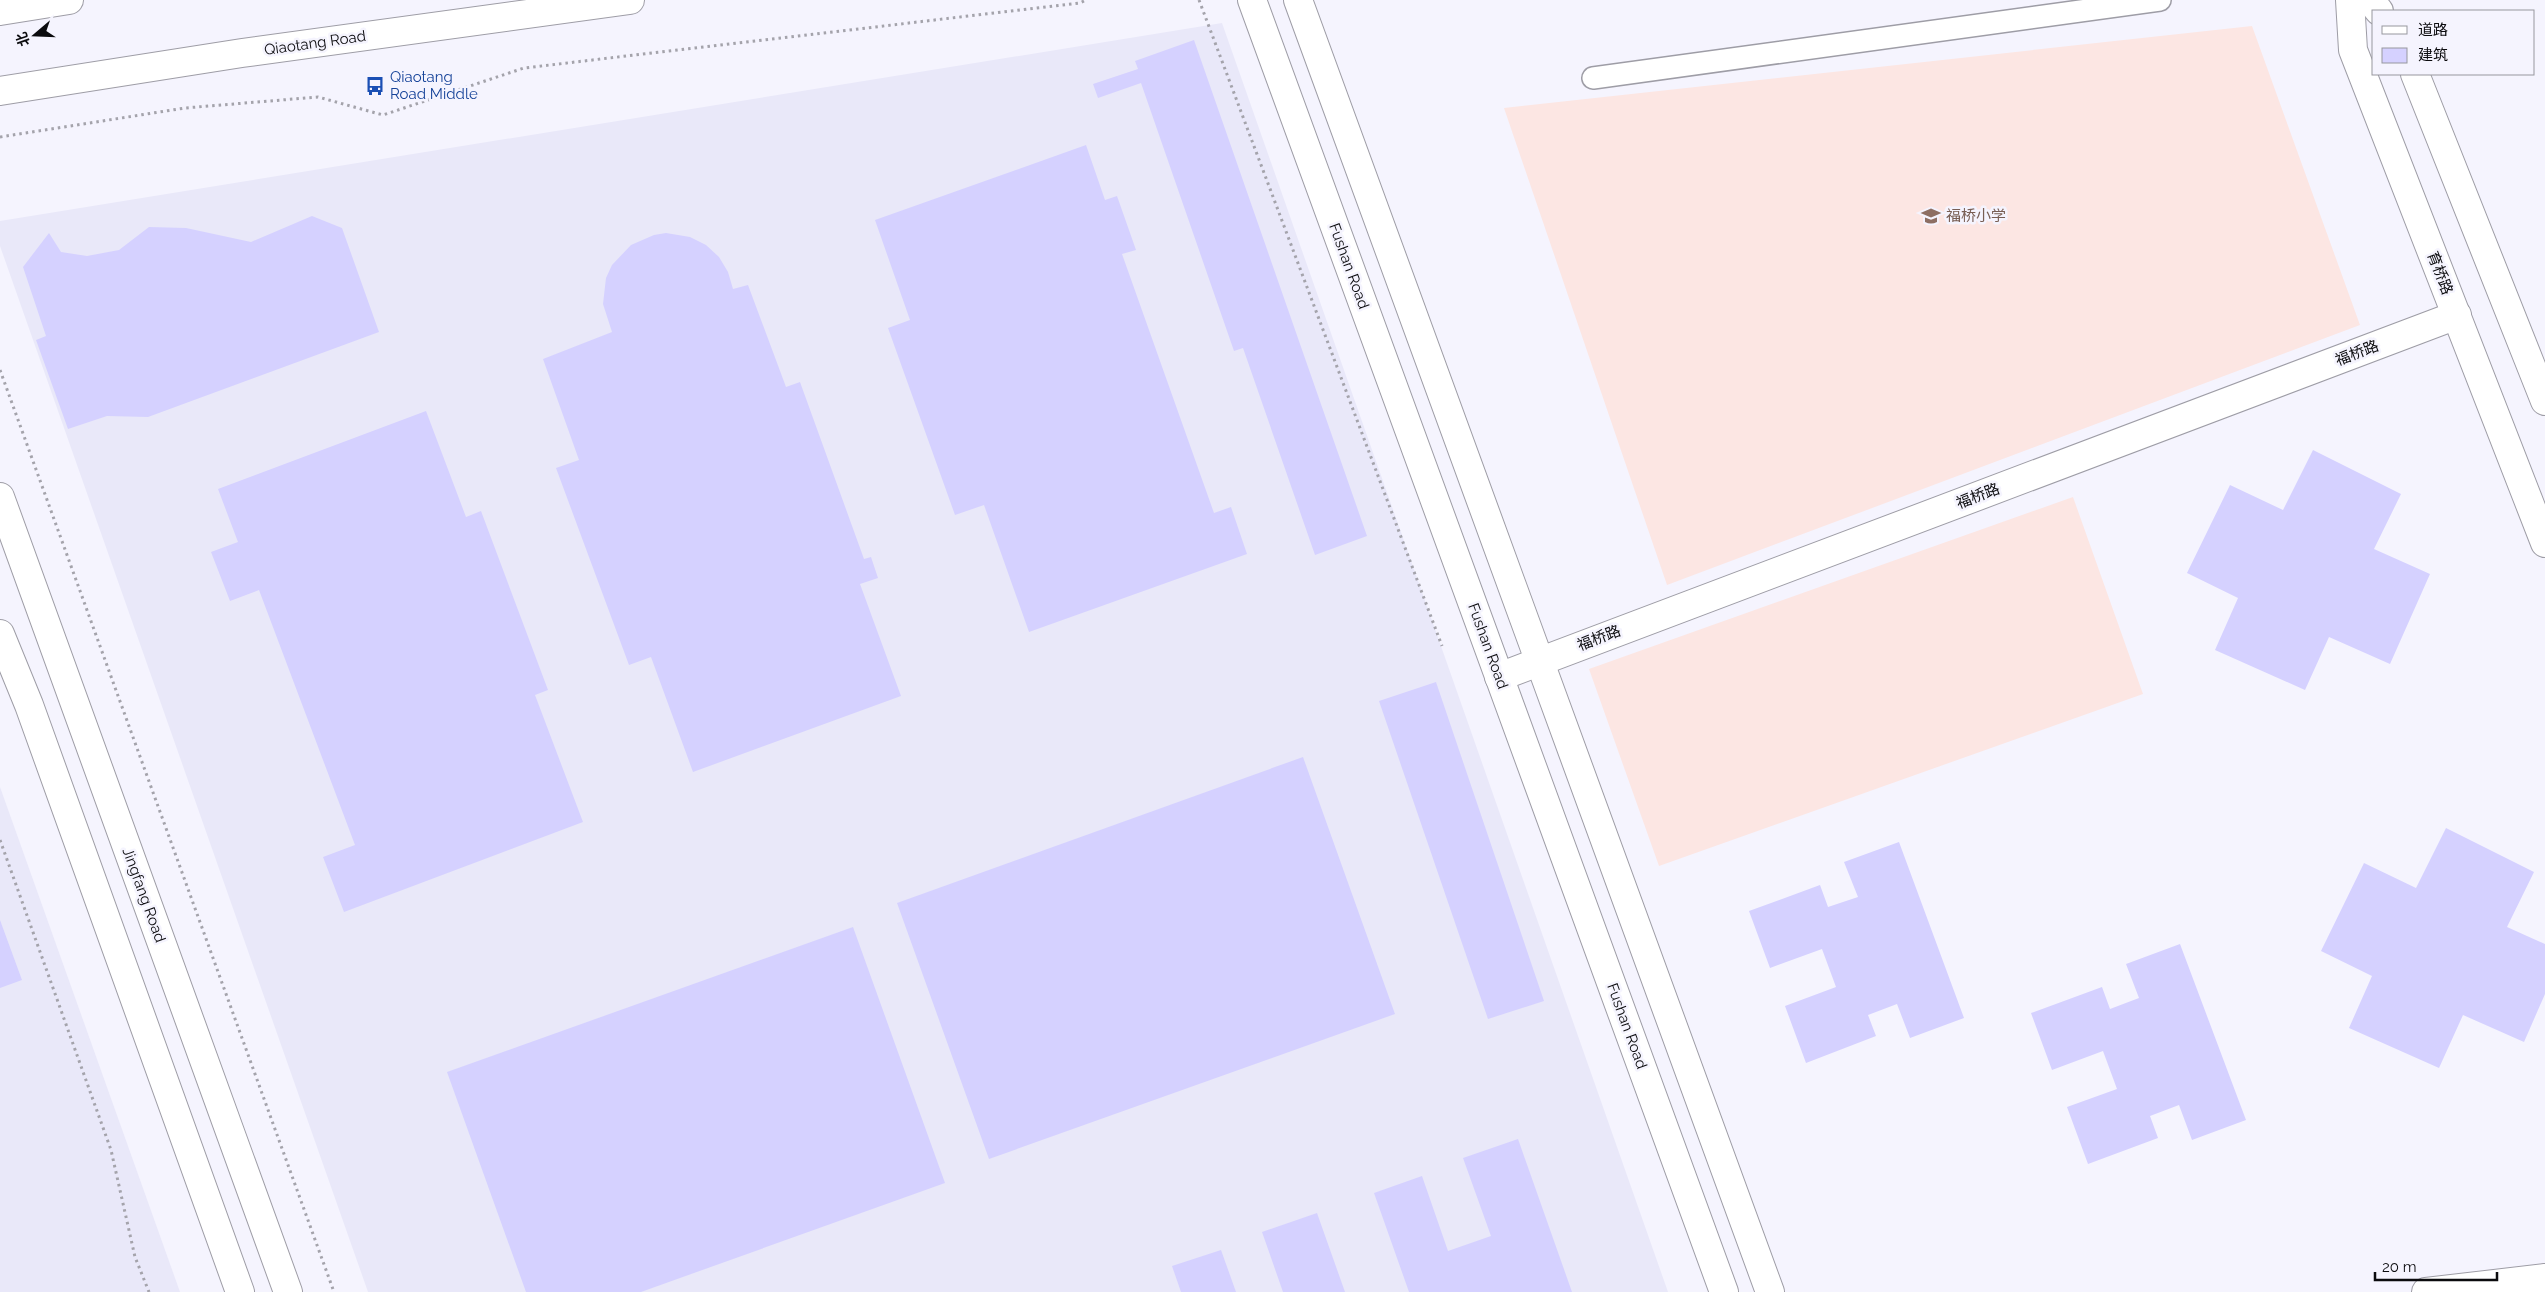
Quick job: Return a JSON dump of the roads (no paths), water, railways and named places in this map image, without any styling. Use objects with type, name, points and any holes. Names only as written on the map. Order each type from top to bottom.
[{"type":"street","points":[[0,11],[69,0]]},
{"type":"street","name":"Qiaotang Road","points":[[0,91],[242,53],[630,0]]},
{"type":"street","name":"Fushan Road","points":[[1252,0],[1724,1292]]},
{"type":"street","points":[[1298,0],[1770,1292]]},
{"type":"street","name":"育桥路","points":[[2350,0],[2354,50],[2545,543]]},
{"type":"street","points":[[2370,0],[2378,10]]},
{"type":"street","points":[[2415,75],[2545,401]]},
{"type":"street","name":"福桥路","points":[[1499,677],[1539,660],[2457,315]]},
{"type":"street","name":"Jingfang Road","points":[[0,497],[288,1292]]},
{"type":"street","points":[[0,634],[29,705],[240,1292]]},
{"type":"street","points":[[2488,1285],[2545,1266]]},
{"type":"street","points":[[2426,1292],[2545,1278]]},
{"type":"lane","points":[[1593,78],[2160,0]]},
{"type":"place","name":"Qiaotang Road Middle","points":[[375,86]]},
{"type":"place","name":"福桥小学","points":[[1931,216]]}]
